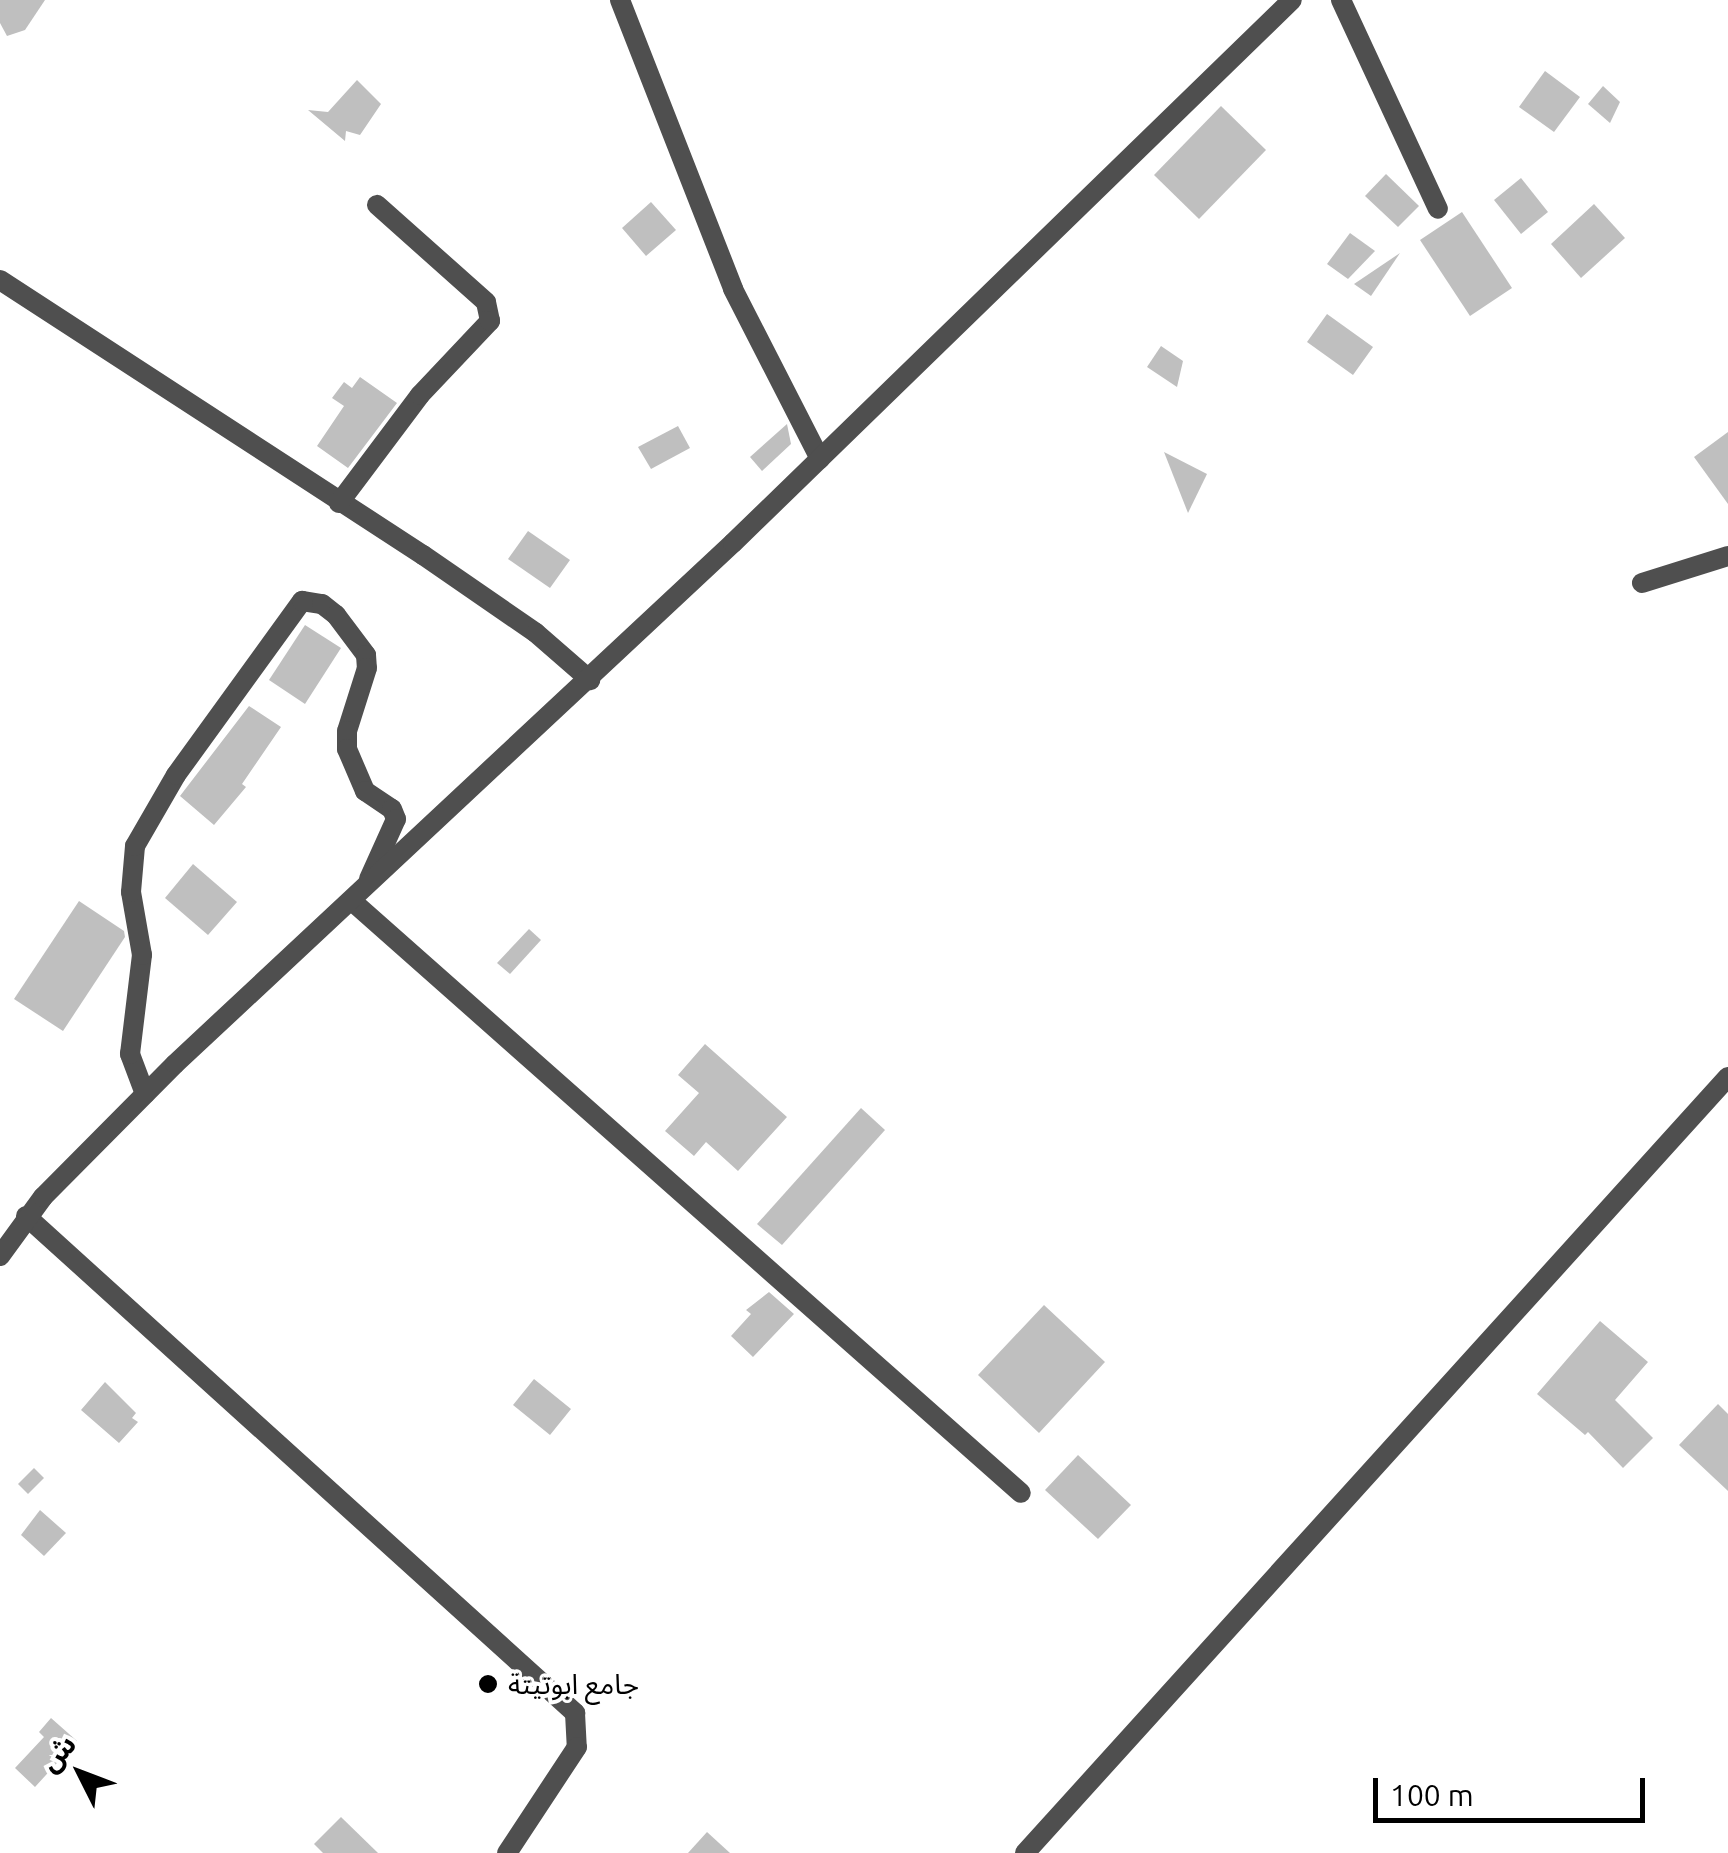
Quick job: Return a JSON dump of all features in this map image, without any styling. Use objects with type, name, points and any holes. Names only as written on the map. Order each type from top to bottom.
[{"type":"street","points":[[620,0],[732,289],[809,445],[820,459]]},
{"type":"street","points":[[0,1256],[26,1216],[146,1094],[590,680],[1292,0]]},
{"type":"street","points":[[1341,0],[1438,208]]},
{"type":"street","points":[[339,503],[420,395],[490,321],[486,302],[377,205]]},
{"type":"street","points":[[0,280],[536,634],[590,680]]},
{"type":"street","points":[[1642,583],[1728,556]]},
{"type":"street","points":[[146,1094],[130,1054],[142,955],[131,892],[135,846],[176,775],[302,601],[322,604],[336,614],[366,655],[367,668],[347,731],[347,748],[365,791],[392,810],[396,819],[367,885]]},
{"type":"street","points":[[352,901],[1021,1493]]},
{"type":"street","points":[[1025,1853],[1728,1077]]},
{"type":"street","points":[[26,1216],[575,1713],[577,1747],[507,1853]]},
{"type":"building","points":[[0,0],[45,0],[25,30],[7,36],[0,23]]},
{"type":"building","points":[[1545,71],[1580,97],[1554,132],[1519,107]]},
{"type":"building","points":[[357,80],[381,104],[360,135],[346,131],[345,141],[308,110],[328,112]]},
{"type":"building","points":[[1603,86],[1620,102],[1610,123],[1588,104]]},
{"type":"building","points":[[1221,106],[1266,150],[1199,219],[1154,175]]},
{"type":"building","points":[[1386,174],[1419,206],[1398,227],[1365,196]]},
{"type":"building","points":[[1521,178],[1548,212],[1521,234],[1494,200]]},
{"type":"building","points":[[651,202],[676,230],[646,256],[622,228]]},
{"type":"building","points":[[1594,204],[1625,238],[1581,278],[1551,244]]},
{"type":"building","points":[[1462,212],[1512,288],[1470,316],[1420,240]]},
{"type":"building","points":[[1350,233],[1375,251],[1348,279],[1327,264]]},
{"type":"building","points":[[1400,253],[1371,296],[1354,284]]},
{"type":"building","points":[[1327,314],[1373,347],[1353,375],[1307,342]]},
{"type":"building","points":[[1161,346],[1183,361],[1177,387],[1147,367]]},
{"type":"building","points":[[360,377],[397,403],[348,468],[317,446],[344,406],[332,398],[344,382],[352,388]]},
{"type":"building","points":[[787,424],[791,444],[762,471],[750,457]]},
{"type":"building","points":[[678,426],[690,448],[651,469],[638,447]]},
{"type":"building","points":[[1728,432],[1728,504],[1694,457]]},
{"type":"building","points":[[1164,452],[1207,474],[1188,513]]},
{"type":"building","points":[[528,531],[570,560],[550,588],[508,559]]},
{"type":"building","points":[[305,625],[341,648],[305,704],[269,680]]},
{"type":"building","points":[[249,706],[281,727],[242,784],[246,787],[214,825],[180,796]]},
{"type":"building","points":[[193,864],[237,902],[208,935],[165,898]]},
{"type":"building","points":[[79,901],[124,931],[125,937],[63,1031],[14,999]]},
{"type":"building","points":[[529,929],[541,940],[510,974],[497,963]]},
{"type":"building","points":[[705,1044],[787,1117],[738,1171],[706,1142],[694,1156],[665,1131],[699,1093],[678,1075]]},
{"type":"building","points":[[861,1108],[885,1130],[782,1245],[757,1224]]},
{"type":"building","points":[[769,1292],[794,1314],[753,1357],[731,1336],[751,1314],[746,1310]]},
{"type":"building","points":[[1044,1305],[1105,1362],[1039,1433],[978,1375]]},
{"type":"building","points":[[1600,1321],[1648,1362],[1615,1400],[1653,1438],[1623,1468],[1588,1432],[1585,1435],[1537,1394]]},
{"type":"building","points":[[534,1379],[571,1409],[550,1435],[513,1405]]},
{"type":"building","points":[[105,1382],[136,1413],[132,1418],[138,1422],[119,1443],[81,1410]]},
{"type":"building","points":[[1718,1404],[1728,1414],[1728,1491],[1679,1445]]},
{"type":"building","points":[[1078,1455],[1131,1505],[1098,1539],[1045,1490]]},
{"type":"building","points":[[34,1468],[44,1478],[28,1494],[18,1484]]},
{"type":"building","points":[[40,1510],[66,1533],[44,1556],[21,1535]]},
{"type":"building","points":[[51,1718],[77,1741],[35,1787],[15,1768],[44,1737],[39,1732]]},
{"type":"building","points":[[341,1817],[378,1853],[323,1853],[314,1844]]},
{"type":"building","points":[[707,1832],[730,1853],[688,1853]]},
{"type":"place","name":"جامع ابوتيتة","points":[[488,1684]]}]
